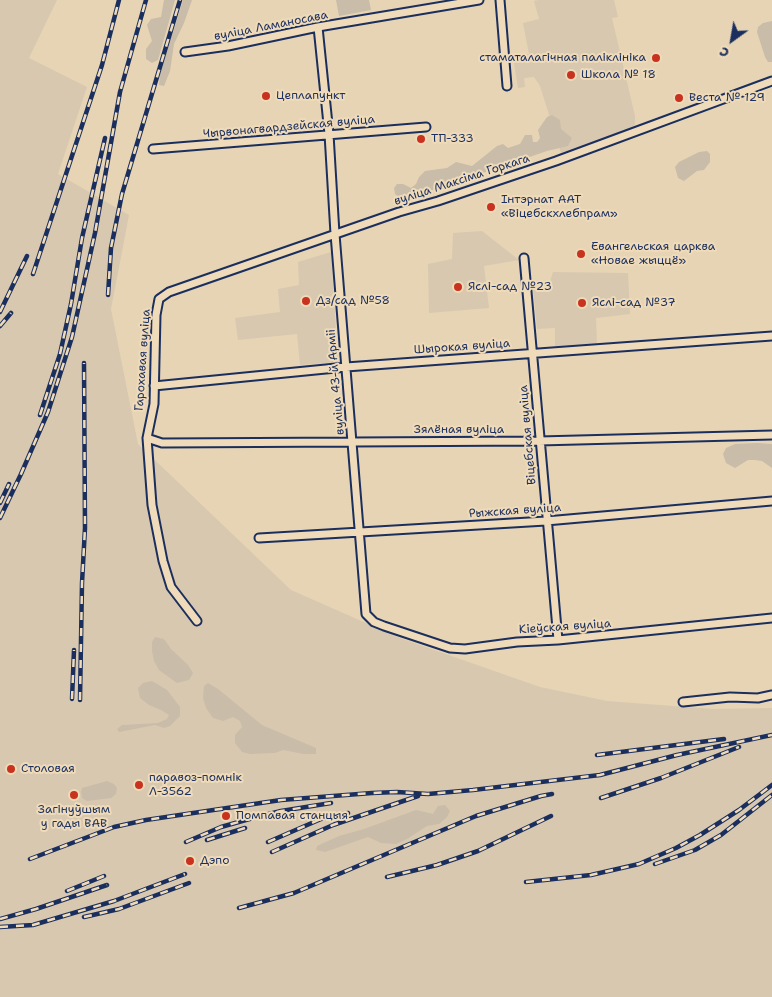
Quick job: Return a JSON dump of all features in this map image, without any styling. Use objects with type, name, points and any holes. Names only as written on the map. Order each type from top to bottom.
[{"type":"street","name":"вуліца Ламаносава","points":[[185,52],[228,46],[479,0]]},
{"type":"street","points":[[500,0],[507,86]]},
{"type":"street","name":"вуліца 43-й Арміі","points":[[318,28],[329,134],[335,234],[366,614]]},
{"type":"street","name":"вуліца Максіма Горкага","points":[[159,299],[169,292],[335,234],[563,159],[772,81]]},
{"type":"street","name":"Чырвонагвардзейская вуліца","points":[[153,149],[426,127]]},
{"type":"street","name":"Віцебская вуліца","points":[[524,258],[558,640]]},
{"type":"street","name":"Гарохавая вуліца","points":[[159,299],[156,315],[154,404],[146,438],[152,505],[163,561],[171,587],[197,621]]},
{"type":"street","name":"Шырокая вуліца","points":[[154,386],[346,367],[772,336]]},
{"type":"street","name":"Зялёная вуліца","points":[[146,438],[162,443],[539,441],[772,436]]},
{"type":"street","name":"Рыжская вуліца","points":[[259,538],[546,521],[772,501]]},
{"type":"street","name":"Кіеўская вуліца","points":[[366,614],[374,622],[450,648],[558,640],[772,618]]},
{"type":"street","points":[[683,702],[730,697],[758,698],[772,695]]},
{"type":"shaded area","points":[[0,0],[57,0],[29,58],[87,87],[58,174],[129,215],[111,309],[138,444],[291,590],[400,638],[540,687],[607,701],[713,709],[772,708],[772,997],[0,997]]},
{"type":"shaded area","points":[[164,0],[175,0],[158,60],[152,63],[146,59],[146,49],[152,41],[147,25],[151,19],[161,17]]},
{"type":"shaded area","points":[[183,0],[192,0],[174,44],[170,71],[164,86],[159,85],[160,74]]},
{"type":"shaded area","points":[[336,0],[369,0],[371,10],[339,16]]},
{"type":"shaded area","name":"Школа № 18","points":[[614,0],[618,17],[612,18],[635,116],[635,125],[630,129],[561,153],[540,86],[534,77],[524,78],[525,87],[518,88],[513,57],[529,54],[523,23],[539,19],[534,1]]},
{"type":"shaded area","points":[[772,21],[772,62],[768,62],[757,32],[758,27],[763,23]]},
{"type":"shaded area","points":[[552,115],[560,120],[561,129],[572,138],[568,146],[547,151],[424,193],[402,199],[395,194],[394,188],[397,184],[403,184],[411,188],[425,171],[447,168],[456,162],[472,166],[497,146],[503,144],[508,148],[520,144],[525,135],[532,135],[533,142],[537,142],[540,138],[538,130],[547,117]]},
{"type":"shaded area","points":[[707,151],[710,154],[710,162],[704,170],[697,171],[684,181],[678,178],[675,167],[679,162],[699,152]]},
{"type":"shaded area","name":"Яслі-сад №23","points":[[482,231],[519,260],[484,266],[489,308],[429,313],[428,264],[452,259],[453,233]]},
{"type":"shaded area","name":"Дз/сад №58","points":[[331,252],[338,362],[300,365],[297,334],[238,340],[235,318],[280,312],[278,289],[299,285],[298,262]]},
{"type":"shaded area","name":"Яслі-сад №37","points":[[553,272],[628,273],[630,314],[596,318],[597,345],[555,348],[555,328],[537,329],[533,288],[533,284],[549,284]]},
{"type":"shaded area","points":[[735,444],[772,444],[772,468],[762,461],[755,460],[748,460],[735,468],[726,463],[723,454],[726,448]]},
{"type":"shaded area","points":[[155,637],[164,639],[171,649],[188,665],[193,673],[189,680],[177,683],[159,670],[154,661],[152,651],[152,642]]},
{"type":"shaded area","points":[[152,681],[167,690],[180,707],[180,716],[170,726],[164,728],[155,725],[119,732],[117,729],[122,725],[158,723],[167,719],[169,715],[140,698],[138,688],[143,683]]},
{"type":"shaded area","points":[[208,683],[262,725],[316,748],[316,754],[283,750],[275,753],[250,754],[242,752],[235,743],[235,735],[242,727],[240,721],[233,717],[223,721],[213,718],[206,708],[203,698],[204,686]]},
{"type":"shaded area","points":[[107,781],[114,784],[117,788],[116,794],[111,798],[87,801],[82,798],[82,788]]},
{"type":"shaded area","points":[[445,805],[450,811],[447,817],[439,824],[427,826],[396,844],[381,843],[368,837],[325,852],[316,850],[317,846],[339,836],[416,810],[433,814],[438,806]]},
{"type":"railway","points":[[33,274],[102,65],[119,0]]},
{"type":"railway","points":[[0,518],[48,412],[72,337],[95,233],[120,92],[146,0]]},
{"type":"railway","points":[[108,295],[111,248],[122,194],[180,0]]},
{"type":"railway","points":[[40,415],[60,354],[82,238],[105,138]]},
{"type":"railway","points":[[0,312],[27,256]]},
{"type":"railway","points":[[0,326],[11,313]]},
{"type":"railway","points":[[80,700],[85,528],[84,363]]},
{"type":"railway","points":[[0,503],[9,484]]},
{"type":"railway","points":[[72,699],[74,650]]},
{"type":"railway","points":[[30,859],[114,827],[146,820],[281,800],[372,793],[428,794],[600,775],[677,755],[772,735]]},
{"type":"railway","points":[[597,755],[724,739]]},
{"type":"railway","points":[[601,798],[661,778],[739,747]]},
{"type":"railway","points":[[526,882],[591,875],[639,864],[700,835],[739,810],[772,785]]},
{"type":"railway","points":[[239,908],[294,893],[476,816],[552,794]]},
{"type":"railway","points":[[655,864],[695,850],[721,835],[772,795]]},
{"type":"railway","points":[[272,852],[333,825],[418,796]]},
{"type":"railway","points":[[186,842],[221,827],[253,818],[281,811],[331,803]]},
{"type":"railway","points":[[268,842],[321,819],[348,813]]},
{"type":"railway","points":[[387,877],[437,865],[478,851],[551,816]]},
{"type":"railway","points":[[207,840],[245,828]]},
{"type":"railway","points":[[0,927],[33,925],[114,901],[185,874]]},
{"type":"railway","points":[[67,891],[104,876]]},
{"type":"railway","points":[[84,917],[119,909],[189,883]]},
{"type":"railway","points":[[0,919],[107,885]]},
{"type":"place","name":"стаматалагічная паліклініка","points":[[656,58]]},
{"type":"place","name":"Школа № 18","points":[[571,75]]},
{"type":"place","name":"Цеплапункт","points":[[266,96]]},
{"type":"place","name":"Веста № 129","points":[[679,98]]},
{"type":"place","name":"ТП-333","points":[[421,139]]},
{"type":"place","name":"Інтэрнат ААТ «Віцебскхлебпрам»","points":[[491,207]]},
{"type":"place","name":"Евангельская царква «Новае жыццё»","points":[[581,254]]},
{"type":"place","name":"Яслі-сад №23","points":[[458,287]]},
{"type":"place","name":"Дз/сад №58","points":[[306,301]]},
{"type":"place","name":"Яслі-сад №37","points":[[582,303]]},
{"type":"place","name":"Столовая","points":[[11,769]]},
{"type":"place","name":"паравоз-помнік Л-3562","points":[[139,785]]},
{"type":"place","name":"Загінуўшым у гады ВАВ","points":[[74,795]]},
{"type":"place","name":"Помпавая станцыя","points":[[226,816]]},
{"type":"place","name":"Дэпо","points":[[190,861]]}]
